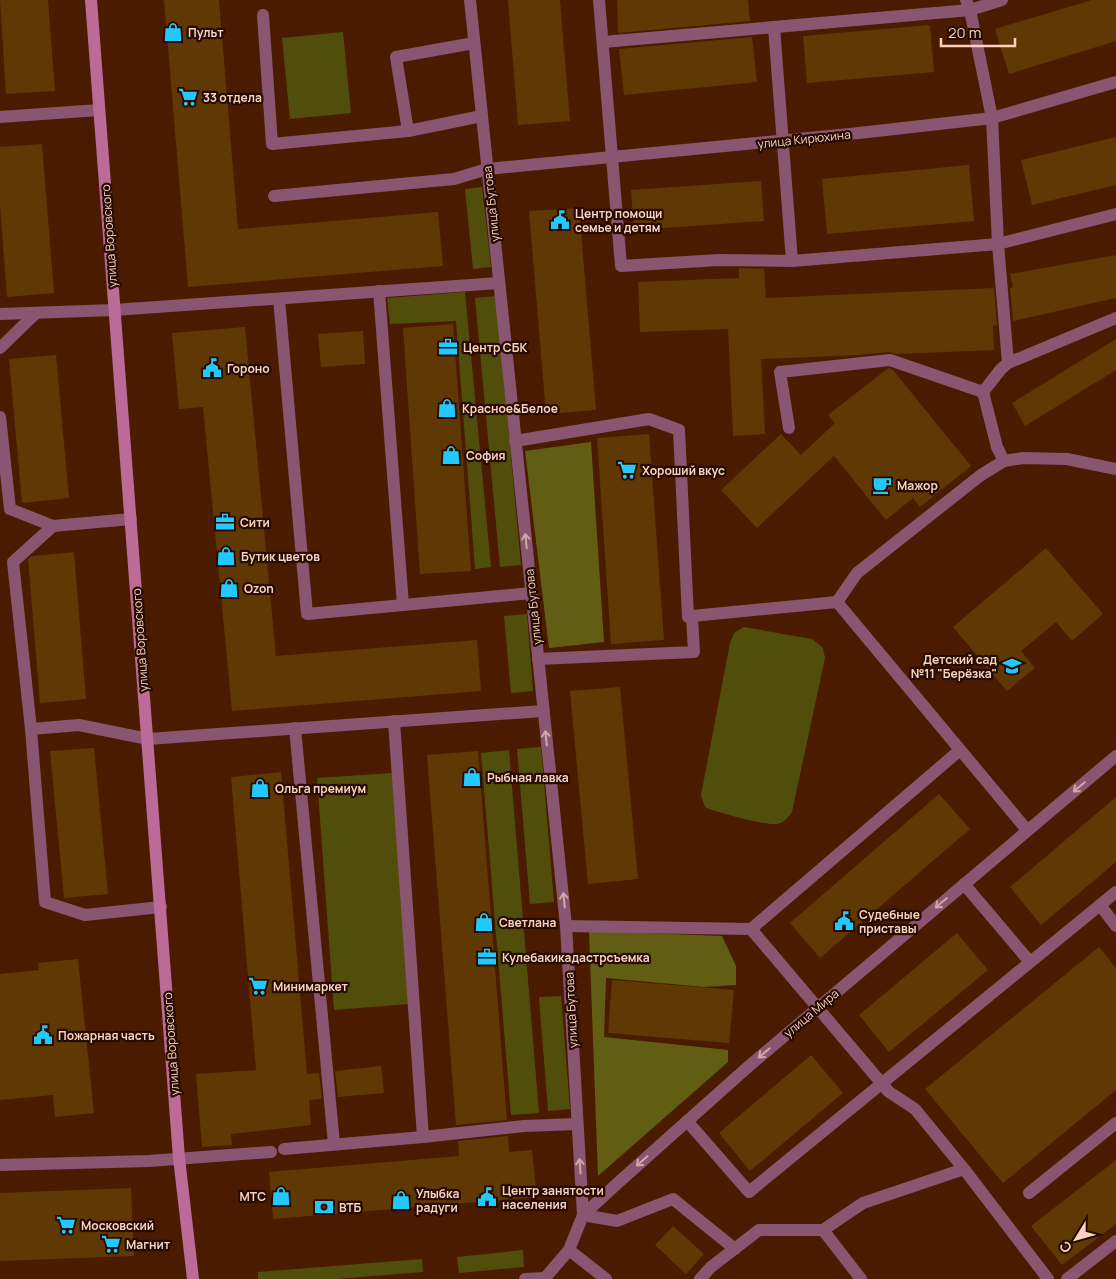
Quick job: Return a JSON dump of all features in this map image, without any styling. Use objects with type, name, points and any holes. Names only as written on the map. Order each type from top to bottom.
[{"type":"street","name":"улица Воровского","points":[[91,0],[179,1158],[193,1279]]},
{"type":"street","name":"улица Бутова","points":[[470,0],[566,926],[583,1215]]},
{"type":"street","points":[[599,0],[621,266],[719,260],[792,261],[998,244],[1116,214]]},
{"type":"street","points":[[603,42],[774,27],[1002,0]]},
{"type":"street","points":[[968,5],[992,118],[998,244],[1008,363]]},
{"type":"street","points":[[263,16],[272,144],[408,131],[482,116]]},
{"type":"street","points":[[774,27],[792,261]]},
{"type":"street","points":[[408,131],[396,57],[474,43]]},
{"type":"street","name":"улица Кирюхина","points":[[274,196],[454,179],[488,169],[784,141],[992,118],[1116,82]]},
{"type":"street","points":[[0,117],[99,110]]},
{"type":"street","points":[[0,314],[114,310],[499,283]]},
{"type":"street","points":[[379,292],[403,605]]},
{"type":"street","points":[[279,299],[306,614],[532,593]]},
{"type":"street","points":[[0,348],[35,314]]},
{"type":"street","points":[[983,392],[1008,363],[1116,318]]},
{"type":"street","points":[[789,428],[780,372],[890,360],[983,392]]},
{"type":"street","points":[[983,392],[997,447],[1004,461]]},
{"type":"street","points":[[0,417],[10,509],[53,526],[131,519]]},
{"type":"street","points":[[516,441],[649,419],[679,430],[688,617],[837,602],[857,573],[981,475],[1004,461],[1023,458],[1067,458],[1116,470]]},
{"type":"street","points":[[53,526],[13,562],[31,730],[45,902],[84,915],[161,907]]},
{"type":"street","points":[[837,602],[1027,830]]},
{"type":"street","points":[[538,659],[694,652],[692,616]]},
{"type":"street","points":[[31,730],[79,724],[148,739],[543,711]]},
{"type":"street","points":[[394,721],[423,1137]]},
{"type":"street","points":[[295,728],[334,1144]]},
{"type":"street","points":[[566,926],[751,929],[960,750]]},
{"type":"street","name":"улица Мира","points":[[525,1279],[545,1278],[569,1250],[583,1215],[687,1121],[818,1008],[1116,756]]},
{"type":"street","points":[[964,884],[1030,962]]},
{"type":"street","points":[[687,1121],[749,1192],[1116,892]]},
{"type":"street","points":[[1100,905],[1116,926]]},
{"type":"street","points":[[751,929],[888,1092],[915,1109],[964,1169],[1048,1279]]},
{"type":"street","points":[[1030,1193],[1116,1122]]},
{"type":"street","points":[[284,1149],[524,1126],[577,1124]]},
{"type":"street","points":[[0,1165],[179,1158],[271,1152]]},
{"type":"street","points":[[700,1279],[711,1267],[759,1230],[823,1230],[863,1203],[964,1169]]},
{"type":"street","points":[[583,1215],[616,1221],[673,1199],[735,1249]]},
{"type":"street","points":[[823,1230],[862,1279]]},
{"type":"street","points":[[1067,1279],[1116,1241]]},
{"type":"street","points":[[569,1250],[606,1279]]},
{"type":"shaded area","points":[[343,32],[351,113],[290,119],[282,38]]},
{"type":"shaded area","points":[[482,187],[491,267],[473,269],[465,189]]},
{"type":"shaded area","points":[[465,292],[491,567],[475,569],[456,321],[390,324],[387,298]]},
{"type":"shaded area","points":[[496,296],[521,565],[500,567],[475,298]]},
{"type":"shaded area","points":[[591,442],[604,642],[549,648],[525,451]]},
{"type":"shaded area","points":[[527,614],[533,691],[511,693],[504,616]]},
{"type":"shaded area","points":[[744,627],[812,639],[823,648],[825,658],[792,812],[784,821],[777,824],[752,821],[705,807],[701,795],[730,643],[734,633]]},
{"type":"shaded area","points":[[541,747],[554,902],[530,904],[517,749]]},
{"type":"shaded area","points":[[509,750],[539,1113],[511,1115],[481,753]]},
{"type":"shaded area","points":[[392,773],[409,1004],[334,1010],[317,778]]},
{"type":"shaded area","points":[[589,931],[722,936],[736,966],[736,985],[704,987],[606,978],[604,1037],[728,1050],[728,1062],[598,1176]]},
{"type":"shaded area","points":[[561,996],[570,1109],[548,1111],[539,997]]},
{"type":"shaded area","points":[[523,1250],[524,1267],[459,1273],[457,1257]]},
{"type":"shaded area","points":[[422,1259],[423,1272],[336,1279],[258,1279],[258,1272]]},
{"type":"building","points":[[0,0],[48,0],[55,91],[6,94]]},
{"type":"building","points":[[164,0],[219,0],[238,229],[438,212],[443,266],[188,287]]},
{"type":"building","points":[[508,0],[560,0],[570,121],[518,125]]},
{"type":"building","points":[[617,0],[748,0],[750,21],[618,33]]},
{"type":"building","points":[[1092,0],[1116,0],[1116,41],[1009,74],[995,29]]},
{"type":"building","points":[[930,25],[934,72],[807,83],[803,36]]},
{"type":"building","points":[[752,37],[757,82],[624,95],[619,49]]},
{"type":"building","points":[[1116,137],[1116,185],[1032,205],[1021,160]]},
{"type":"building","points":[[42,144],[54,293],[7,297],[0,205],[0,147]]},
{"type":"building","points":[[969,165],[974,221],[827,234],[822,179]]},
{"type":"building","points":[[761,181],[764,221],[634,230],[631,190]]},
{"type":"building","points":[[579,208],[596,410],[546,414],[529,211]]},
{"type":"building","points":[[1116,255],[1116,298],[1013,321],[1010,288],[1013,287],[1010,274]]},
{"type":"building","points":[[739,268],[764,269],[766,298],[994,288],[997,325],[993,326],[994,350],[897,354],[889,352],[761,359],[765,434],[733,436],[728,329],[640,332],[638,282],[739,278]]},
{"type":"building","points":[[453,324],[471,571],[420,574],[403,328]]},
{"type":"building","points":[[245,327],[276,656],[477,640],[481,691],[232,711],[203,407],[179,409],[172,333]]},
{"type":"building","points":[[363,331],[365,364],[321,367],[318,334]]},
{"type":"building","points":[[1116,339],[1116,370],[1025,426],[1012,403]]},
{"type":"building","points":[[56,355],[69,498],[22,503],[9,359]]},
{"type":"building","points":[[889,368],[893,370],[971,466],[920,507],[913,498],[886,520],[834,456],[757,528],[721,490],[781,434],[801,455],[835,423],[828,415]]},
{"type":"building","points":[[649,434],[664,640],[611,644],[597,438]]},
{"type":"building","name":"Детский сад №11 \"Берёзка\"","points":[[1046,548],[1103,614],[1072,641],[1056,622],[1021,651],[1035,668],[1007,691],[953,627]]},
{"type":"building","points":[[74,552],[86,699],[40,703],[28,559],[32,556]]},
{"type":"building","points":[[620,687],[638,879],[588,884],[570,691]]},
{"type":"building","points":[[94,748],[108,894],[64,898],[50,751]]},
{"type":"building","points":[[478,751],[507,1120],[456,1125],[427,755]]},
{"type":"building","points":[[281,772],[307,1074],[319,1073],[322,1099],[309,1100],[311,1125],[231,1134],[232,1145],[202,1147],[196,1074],[256,1070],[231,777]]},
{"type":"building","points":[[939,794],[970,829],[820,958],[790,923]]},
{"type":"building","points":[[1116,797],[1116,862],[1041,925],[1010,887]]},
{"type":"building","points":[[957,933],[988,970],[889,1052],[859,1015]]},
{"type":"building","points":[[1099,947],[1116,968],[1116,1090],[1003,1183],[925,1089]]},
{"type":"building","name":"Пожарная часть","points":[[78,959],[94,1113],[55,1117],[53,1095],[0,1100],[0,974],[39,970],[38,963]]},
{"type":"building","points":[[612,980],[734,990],[729,1043],[608,1033]]},
{"type":"building","points":[[811,1055],[843,1093],[750,1171],[719,1133]]},
{"type":"building","points":[[381,1066],[384,1093],[338,1097],[335,1071]]},
{"type":"building","points":[[508,1136],[509,1152],[532,1150],[537,1197],[273,1219],[269,1172],[459,1156],[458,1141]]},
{"type":"building","points":[[1116,1160],[1116,1224],[1062,1265],[1031,1226]]},
{"type":"building","name":"Московский","points":[[131,1188],[134,1256],[0,1261],[0,1193]]},
{"type":"building","points":[[673,1226],[704,1254],[686,1274],[655,1245]]},
{"type":"place","name":"Пульт","points":[[173,32]]},
{"type":"place","name":"33 отдела","points":[[188,97]]},
{"type":"place","name":"Центр помощи семье и детям","points":[[560,220]]},
{"type":"place","name":"Центр СБК","points":[[448,347]]},
{"type":"place","name":"Гороно","points":[[212,368]]},
{"type":"place","name":"Красное&Белое","points":[[447,408]]},
{"type":"place","name":"София","points":[[451,455]]},
{"type":"place","name":"Хороший вкус","points":[[627,470]]},
{"type":"place","name":"Мажор","points":[[882,485]]},
{"type":"place","name":"Сити","points":[[225,522]]},
{"type":"place","name":"Бутик цветов","points":[[226,556]]},
{"type":"place","name":"Ozon","points":[[229,588]]},
{"type":"place","name":"Детский сад №11 \"Берёзка\"","points":[[1012,666]]},
{"type":"place","name":"Рыбная лавка","points":[[472,777]]},
{"type":"place","name":"Ольга премиум","points":[[260,788]]},
{"type":"place","name":"Судебные приставы","points":[[844,921]]},
{"type":"place","name":"Светлана","points":[[484,922]]},
{"type":"place","name":"Кулебакикадастрсъемка","points":[[487,957]]},
{"type":"place","name":"Минимаркет","points":[[258,986]]},
{"type":"place","name":"Пожарная часть","points":[[43,1035]]},
{"type":"place","name":"МТС","points":[[281,1196]]},
{"type":"place","name":"Центр занятости населения","points":[[487,1197]]},
{"type":"place","name":"Улыбка радуги","points":[[401,1200]]},
{"type":"place","name":"ВТБ","points":[[324,1207]]},
{"type":"place","name":"Московский","points":[[66,1225]]},
{"type":"place","name":"Магнит","points":[[111,1244]]}]
